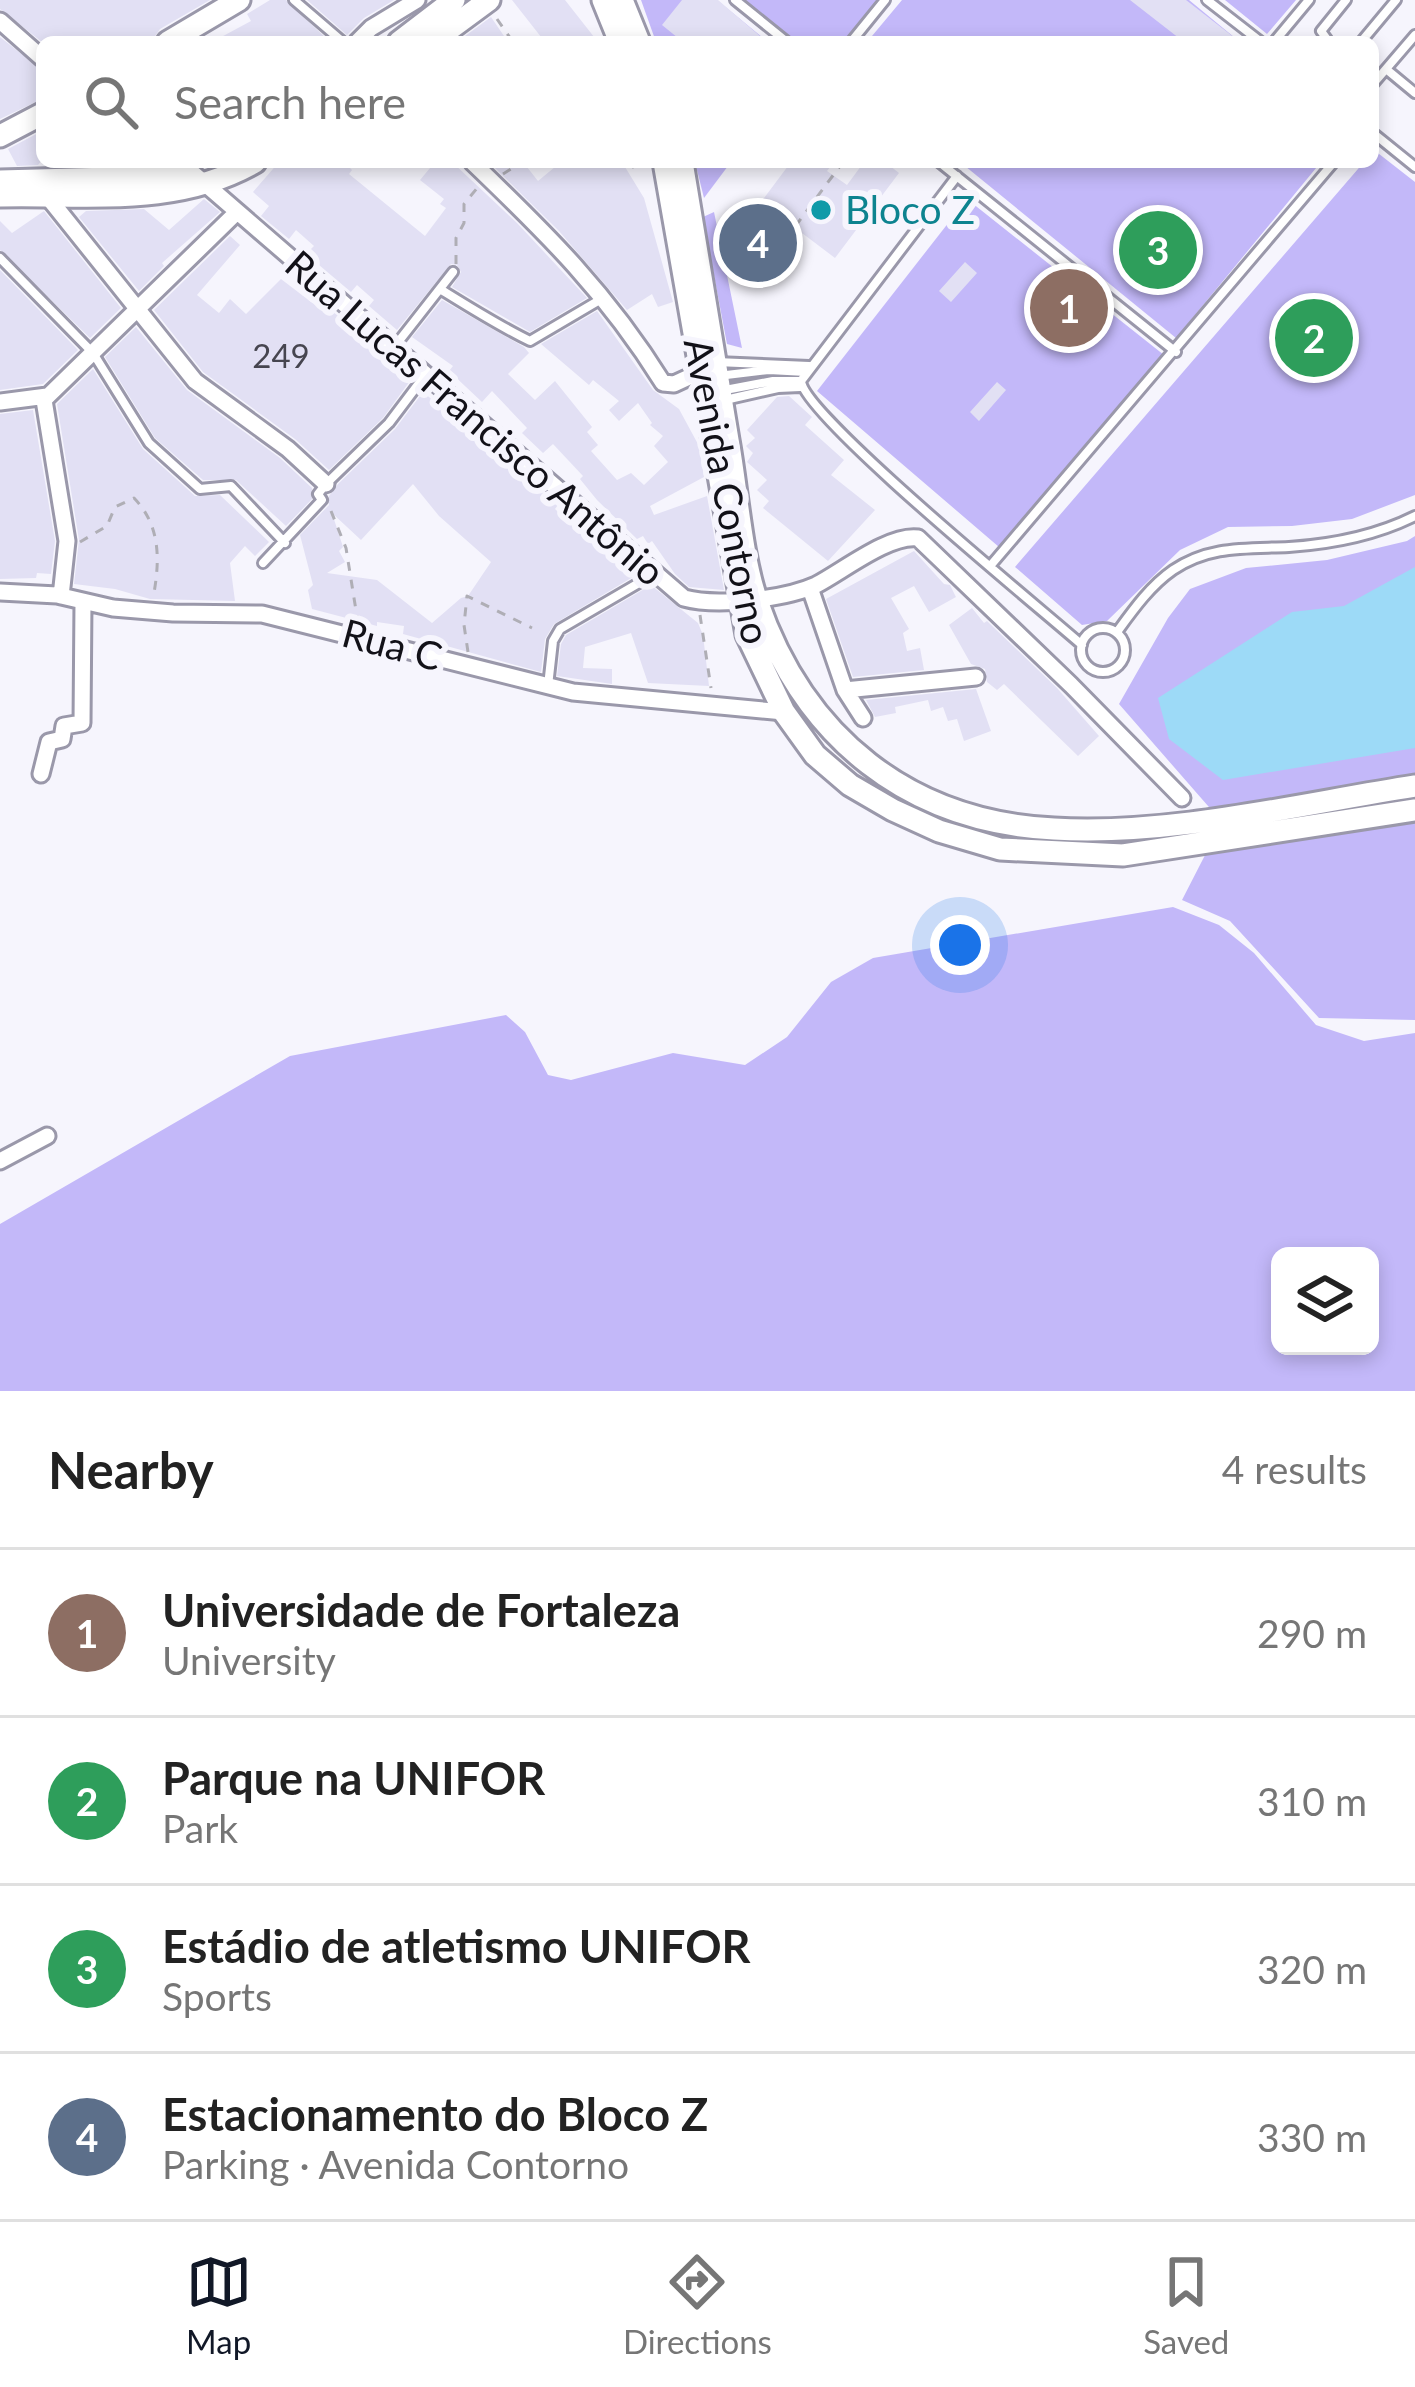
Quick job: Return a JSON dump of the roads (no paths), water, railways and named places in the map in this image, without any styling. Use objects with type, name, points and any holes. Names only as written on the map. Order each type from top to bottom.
[{"type":"street","points":[[178,36],[239,0]]},
{"type":"street","points":[[363,36],[417,0]]},
{"type":"street","points":[[407,36],[454,0]]},
{"type":"street","points":[[603,0],[618,36]]},
{"type":"street","points":[[622,0],[637,36]]},
{"type":"street","points":[[440,36],[487,1]]},
{"type":"street","points":[[0,21],[36,53]]},
{"type":"street","points":[[0,136],[36,117]]},
{"type":"street","points":[[0,196],[141,196],[192,169],[224,180],[245,168]]},
{"type":"street","points":[[478,168],[578,265],[663,383],[715,380]]},
{"type":"street","name":"Avenida Contorno","points":[[665,168],[715,380],[748,600],[842,746],[874,771],[929,801],[994,821],[1059,830],[1158,826],[1415,786]]},
{"type":"street","name":"Avenida Contorno","points":[[683,168],[748,600],[747,635],[784,712],[815,755],[850,785],[938,831],[1000,849],[1123,854],[1415,810]]},
{"type":"street","points":[[0,182],[184,176],[192,169]]},
{"type":"street","name":"Rua Lucas Francisco Antônio","points":[[192,169],[685,598],[697,602],[748,600],[810,588],[901,538],[925,541],[1182,798]]},
{"type":"street","points":[[47,196],[195,381],[288,449],[324,492]]},
{"type":"street","points":[[0,402],[47,396],[237,212]]},
{"type":"street","points":[[47,396],[67,546],[62,596]]},
{"type":"street","points":[[810,588],[845,690],[863,718]]},
{"type":"street","name":"Rua C","points":[[0,592],[152,610],[262,614],[548,686],[784,712]]},
{"type":"street","points":[[41,774],[49,742],[62,739],[64,726],[82,723],[83,602]]},
{"type":"street","points":[[845,690],[976,676]]},
{"type":"street","points":[[0,1161],[47,1136]]},
{"type":"lane","points":[[294,0],[336,36]]},
{"type":"lane","points":[[735,0],[780,36]]},
{"type":"lane","points":[[856,36],[885,0]]},
{"type":"lane","points":[[1207,0],[1253,36]]},
{"type":"lane","points":[[1279,36],[1309,0]]},
{"type":"lane","points":[[1325,36],[1321,31],[1346,0]]},
{"type":"lane","points":[[1366,36],[1396,0]]},
{"type":"lane","points":[[1379,76],[1414,39]]},
{"type":"lane","points":[[1386,69],[1415,93]]},
{"type":"lane","points":[[1379,138],[1415,167]]},
{"type":"lane","points":[[947,168],[1177,352]]},
{"type":"lane","points":[[991,565],[1329,168]]},
{"type":"lane","points":[[715,380],[778,388],[804,377],[957,176]]},
{"type":"lane","points":[[0,258],[92,351],[149,443],[200,490],[231,485],[285,543]]},
{"type":"lane","points":[[395,346],[453,272]]},
{"type":"lane","points":[[440,290],[530,341],[603,298]]},
{"type":"lane","points":[[715,380],[769,370],[804,377],[866,457],[1082,645],[1087,666],[1108,672],[1121,664],[1126,650],[1117,632]]},
{"type":"lane","points":[[263,563],[427,373]]},
{"type":"lane","points":[[1117,632],[1168,573],[1206,554],[1348,541],[1415,516]]},
{"type":"lane","points":[[548,686],[553,641],[560,629],[657,572]]},
{"type":"lane","points":[[1082,645],[1096,629],[1117,632]]},
{"type":"water","points":[[1415,567],[1415,748],[1223,780],[1169,739],[1158,698],[1292,612],[1344,606]]},
{"type":"place","name":"Bloco Z","points":[[821,210]]},
{"type":"place","name":"Estacionamento do Bloco Z","points":[[758,243]]},
{"type":"place","name":"Estádio de atletismo UNIFOR","points":[[1158,250]]},
{"type":"place","name":"Universidade de Fortaleza","points":[[1069,308]]},
{"type":"place","name":"Parque na UNIFOR","points":[[1314,338]]}]
